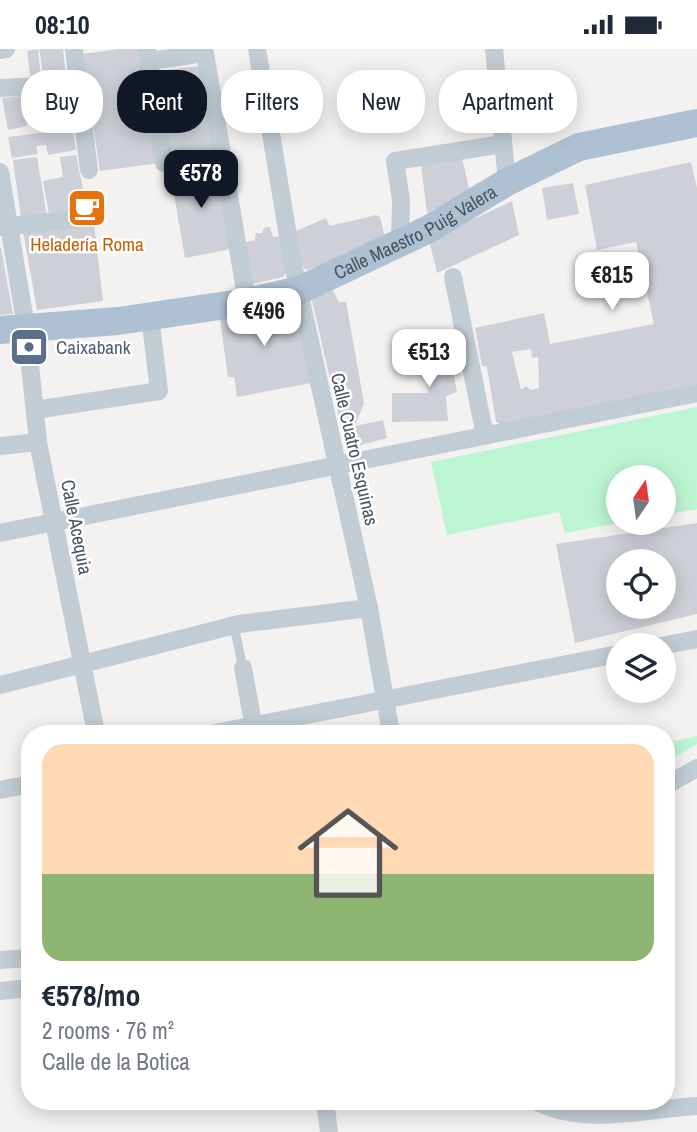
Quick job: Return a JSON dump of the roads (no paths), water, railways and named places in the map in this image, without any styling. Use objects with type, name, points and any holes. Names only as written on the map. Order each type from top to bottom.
[{"type":"main road","name":"Calle Maestro Puig Valera","points":[[13,329],[150,316],[247,302],[300,290],[429,229],[507,182],[579,147],[697,123]]},
{"type":"street","points":[[0,50],[6,49]]},
{"type":"street","points":[[74,49],[76,70]]},
{"type":"street","name":"Calle Cuatro Esquinas","points":[[257,49],[300,290],[369,608],[389,725]]},
{"type":"street","points":[[494,49],[507,182]]},
{"type":"street","points":[[164,163],[148,55],[205,53],[247,302]]},
{"type":"street","points":[[0,88],[21,87]]},
{"type":"street","points":[[84,133],[89,170]]},
{"type":"street","points":[[401,241],[401,200],[395,161],[503,144]]},
{"type":"street","name":"Calle Acequia","points":[[0,171],[13,329],[35,409],[38,442],[94,725]]},
{"type":"street","points":[[5,226],[84,218]]},
{"type":"street","points":[[453,277],[485,436]]},
{"type":"street","points":[[35,409],[159,391],[150,316]]},
{"type":"street","points":[[0,533],[697,393]]},
{"type":"street","points":[[0,446],[38,442]]},
{"type":"street","points":[[0,685],[234,626],[369,608]]},
{"type":"street","points":[[676,643],[697,639]]},
{"type":"street","points":[[268,725],[606,656]]},
{"type":"street","points":[[243,668],[253,725]]},
{"type":"street","points":[[675,781],[697,768]]},
{"type":"street","points":[[0,790],[21,786]]},
{"type":"street","points":[[0,960],[21,959]]},
{"type":"street","points":[[0,991],[21,989]]},
{"type":"street","points":[[675,1109],[697,1106]]},
{"type":"street","points":[[326,1110],[330,1132]]},
{"type":"street","points":[[569,1110],[618,1117],[668,1110]]},
{"type":"lane","points":[[234,626],[243,668]]},
{"type":"place","name":"Heladería Roma","points":[[87,208]]},
{"type":"place","name":"Caixabank","points":[[29,347]]}]
